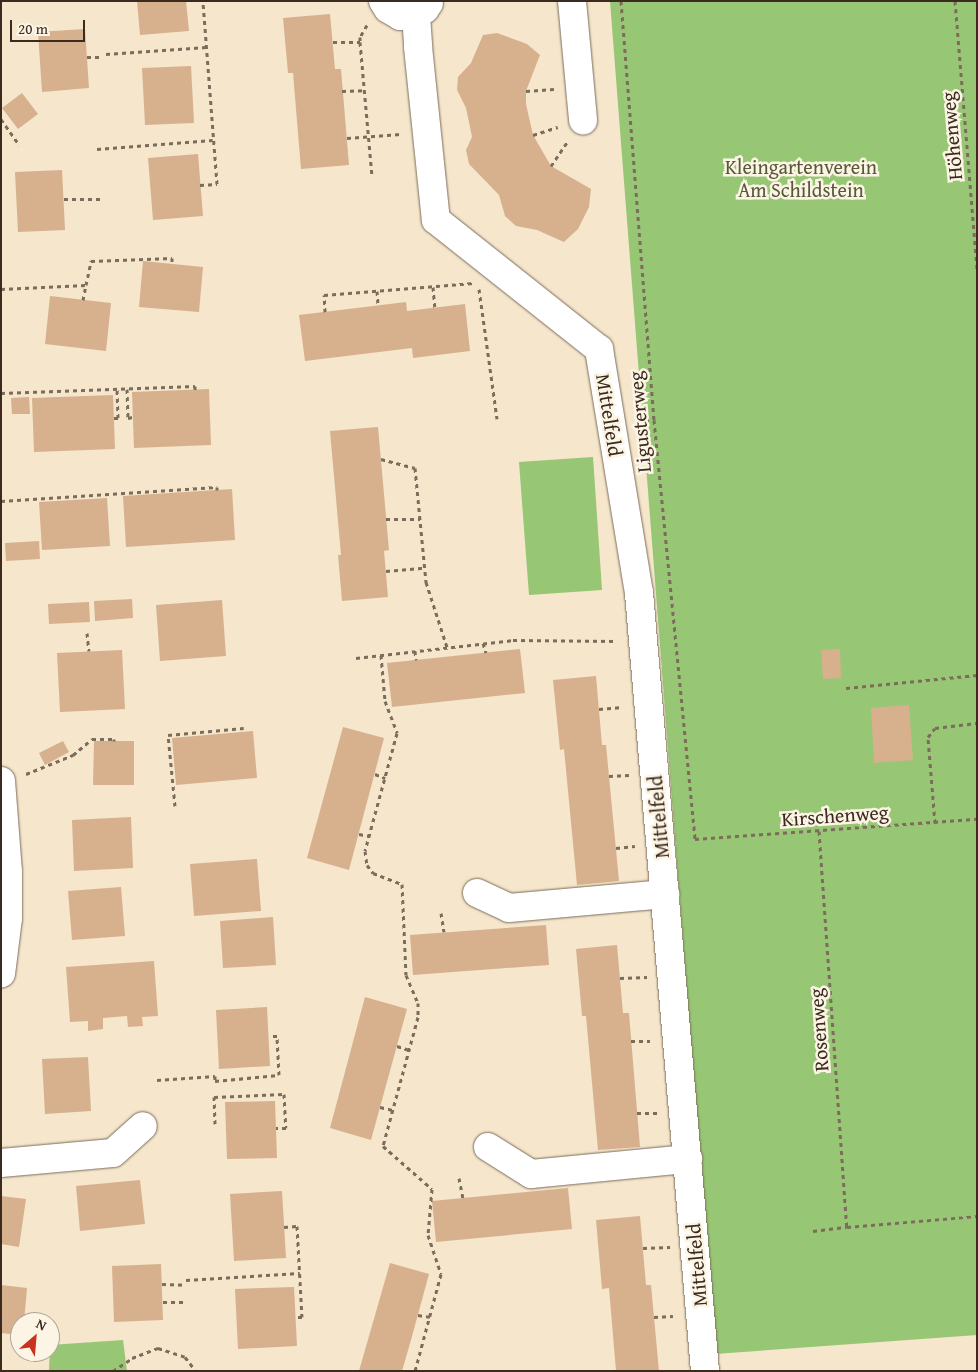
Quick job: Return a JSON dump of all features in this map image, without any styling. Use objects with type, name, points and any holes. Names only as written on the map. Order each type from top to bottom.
[{"type":"street","points":[[572,1],[583,120]]},
{"type":"street","name":"Mittelfeld","points":[[377,10],[388,9],[400,16],[423,8],[426,132],[436,220],[599,349],[639,593],[705,1371]]},
{"type":"street","points":[[1,974],[8,899],[13,778]]},
{"type":"street","points":[[477,893],[509,908],[665,894]]},
{"type":"street","points":[[1,1163],[113,1153],[143,1126]]},
{"type":"street","points":[[488,1147],[531,1174],[688,1159]]},
{"type":"path","points":[[200,186],[216,184],[203,1]]},
{"type":"path","name":"Ligusterweg","points":[[621,1],[654,420],[695,839]]},
{"type":"path","name":"Höhenweg","points":[[956,1],[977,269]]},
{"type":"path","points":[[372,176],[360,37],[377,10]]},
{"type":"path","points":[[333,42],[360,42]]},
{"type":"path","points":[[106,54],[207,47]]},
{"type":"path","points":[[87,57],[100,57]]},
{"type":"path","points":[[342,91],[365,90]]},
{"type":"path","points":[[1,119],[19,145]]},
{"type":"path","points":[[347,138],[426,132]]},
{"type":"path","points":[[97,149],[213,140]]},
{"type":"path","points":[[64,199],[102,198]]},
{"type":"path","points":[[83,300],[91,261],[172,258],[172,264]]},
{"type":"path","points":[[325,312],[324,295],[478,283],[497,419]]},
{"type":"path","points":[[1,289],[86,285]]},
{"type":"path","points":[[433,286],[435,308]]},
{"type":"path","points":[[378,291],[378,305]]},
{"type":"path","points":[[1,393],[175,389],[195,386],[195,390]]},
{"type":"path","points":[[114,418],[118,418],[117,389]]},
{"type":"path","points":[[127,389],[128,418],[133,417]]},
{"type":"path","points":[[92,390],[92,396]]},
{"type":"path","points":[[69,391],[69,397]]},
{"type":"path","points":[[42,392],[43,398]]},
{"type":"path","points":[[633,423],[654,420]]},
{"type":"path","points":[[381,459],[415,468],[426,582],[447,647]]},
{"type":"path","points":[[1,501],[81,498],[187,491],[216,487],[217,490]]},
{"type":"path","points":[[386,518],[420,519]]},
{"type":"path","points":[[386,571],[424,568]]},
{"type":"path","points":[[87,633],[89,651]]},
{"type":"path","points":[[356,658],[513,640],[643,641]]},
{"type":"path","points":[[483,643],[486,653]]},
{"type":"path","points":[[415,651],[416,660]]},
{"type":"path","points":[[381,655],[385,701],[397,733],[365,851],[367,865],[373,873],[402,884],[406,975],[418,1003],[418,1017],[383,1146],[432,1189],[428,1235],[441,1274],[415,1371]]},
{"type":"path","points":[[846,688],[977,675]]},
{"type":"path","points":[[935,823],[928,737],[935,728],[977,723]]},
{"type":"path","points":[[175,806],[168,735],[244,728]]},
{"type":"path","points":[[13,778],[73,755],[92,739],[114,739],[114,741]]},
{"type":"path","points":[[375,774],[385,778]]},
{"type":"path","name":"Kirschenweg","points":[[695,839],[977,819]]},
{"type":"path","name":"Rosenweg","points":[[819,831],[847,1227]]},
{"type":"path","points":[[358,834],[369,836]]},
{"type":"path","points":[[441,913],[444,932]]},
{"type":"path","points":[[156,1080],[215,1076],[215,1081],[279,1075],[277,1036],[269,1036]]},
{"type":"path","points":[[397,1046],[409,1050]]},
{"type":"path","points":[[215,1124],[214,1097],[284,1094],[286,1128],[276,1128]]},
{"type":"path","points":[[380,1107],[392,1110]]},
{"type":"path","points":[[459,1178],[463,1198]]},
{"type":"path","points":[[813,1231],[977,1216]]},
{"type":"path","points":[[284,1227],[297,1226],[302,1317],[295,1318]]},
{"type":"path","points":[[186,1280],[300,1273]]},
{"type":"path","points":[[162,1284],[186,1286]]},
{"type":"path","points":[[163,1302],[187,1302]]},
{"type":"path","points":[[418,1315],[430,1317]]},
{"type":"path","points":[[113,1371],[132,1358],[158,1348],[185,1357],[196,1371]]},
{"type":"green space","name":"Kleingartenverein Am Schildstein","points":[[610,1],[977,1],[977,1335],[715,1354]]},
{"type":"green space","points":[[593,457],[602,590],[529,595],[519,462]]},
{"type":"green space","points":[[123,1340],[127,1371],[49,1371],[49,1362],[60,1362],[60,1344]]},
{"type":"building","points":[[137,1],[186,1],[189,31],[140,35]]},
{"type":"building","points":[[330,14],[335,69],[341,69],[349,165],[301,169],[293,73],[288,73],[283,18]]},
{"type":"building","points":[[85,29],[89,88],[42,92],[38,32]]},
{"type":"building","points":[[497,33],[527,44],[540,55],[526,91],[526,104],[533,135],[551,166],[591,189],[589,207],[578,229],[564,242],[537,230],[516,226],[505,216],[499,195],[469,164],[466,150],[472,137],[466,108],[457,90],[458,77],[471,63],[483,35]]},
{"type":"building","points":[[191,66],[194,123],[145,125],[142,68]]},
{"type":"building","points":[[22,93],[38,114],[18,129],[2,108]]},
{"type":"building","points":[[198,154],[203,216],[153,220],[148,158]]},
{"type":"building","points":[[62,170],[65,230],[18,232],[15,172]]},
{"type":"building","points":[[143,261],[203,267],[199,312],[139,307]]},
{"type":"building","points":[[50,296],[111,303],[106,351],[45,344]]},
{"type":"building","points":[[406,302],[407,311],[465,304],[470,351],[413,358],[412,348],[305,361],[299,315]]},
{"type":"building","points":[[209,389],[211,445],[134,448],[132,392]]},
{"type":"building","points":[[113,395],[115,449],[34,452],[32,398]]},
{"type":"building","points":[[29,397],[30,414],[12,414],[11,398]]},
{"type":"building","points":[[378,427],[389,550],[384,551],[388,597],[342,601],[338,555],[341,555],[330,431]]},
{"type":"building","points":[[232,489],[235,540],[126,547],[123,496]]},
{"type":"building","points":[[107,498],[110,546],[42,550],[39,502]]},
{"type":"building","points":[[39,541],[40,559],[6,561],[5,543]]},
{"type":"building","points":[[132,599],[133,618],[95,621],[94,601]]},
{"type":"building","points":[[222,600],[226,656],[160,661],[156,605]]},
{"type":"building","points":[[89,602],[90,622],[49,624],[48,604]]},
{"type":"building","points":[[520,649],[525,693],[392,707],[387,663]]},
{"type":"building","points":[[840,649],[841,678],[823,679],[821,650]]},
{"type":"building","points":[[122,650],[125,709],[60,712],[57,653]]},
{"type":"building","points":[[596,676],[602,745],[606,745],[619,881],[577,885],[564,749],[560,750],[553,680]]},
{"type":"building","points":[[909,705],[913,760],[874,763],[871,708]]},
{"type":"building","points":[[343,727],[384,738],[349,870],[307,858]]},
{"type":"building","points":[[253,731],[257,778],[176,785],[172,738]]},
{"type":"building","points":[[63,741],[69,752],[45,765],[39,753]]},
{"type":"building","points":[[94,741],[134,741],[134,785],[93,785]]},
{"type":"building","points":[[131,817],[133,868],[74,871],[72,820]]},
{"type":"building","points":[[257,859],[261,911],[194,916],[190,864]]},
{"type":"building","points":[[121,887],[125,936],[72,940],[68,891]]},
{"type":"building","points":[[273,917],[276,965],[223,968],[220,921]]},
{"type":"building","points":[[546,925],[549,965],[413,975],[410,935]]},
{"type":"building","points":[[617,945],[623,1013],[629,1013],[640,1147],[598,1150],[586,1016],[582,1016],[576,949]]},
{"type":"building","points":[[154,961],[158,1016],[142,1017],[143,1026],[128,1027],[127,1016],[103,1018],[103,1029],[88,1031],[88,1021],[70,1022],[66,967]]},
{"type":"building","points":[[365,997],[407,1009],[371,1140],[330,1128]]},
{"type":"building","points":[[267,1007],[270,1066],[219,1069],[216,1010]]},
{"type":"building","points":[[88,1057],[91,1111],[45,1114],[42,1059]]},
{"type":"building","points":[[275,1101],[277,1158],[227,1159],[225,1102]]},
{"type":"building","points":[[140,1180],[145,1224],[80,1231],[76,1186]]},
{"type":"building","points":[[568,1188],[572,1229],[436,1242],[432,1201]]},
{"type":"building","points":[[282,1191],[286,1258],[234,1261],[230,1194]]},
{"type":"building","points":[[1,1196],[26,1199],[19,1247],[1,1244]]},
{"type":"building","points":[[640,1216],[646,1285],[651,1285],[659,1371],[616,1371],[609,1288],[602,1289],[596,1220]]},
{"type":"building","points":[[390,1263],[429,1274],[411,1340],[402,1371],[359,1371]]},
{"type":"building","points":[[161,1264],[163,1320],[114,1322],[112,1266]]},
{"type":"building","points":[[1,1285],[27,1288],[25,1312],[10,1312],[10,1334],[1,1333]]},
{"type":"building","points":[[294,1287],[297,1346],[238,1349],[235,1289]]}]
